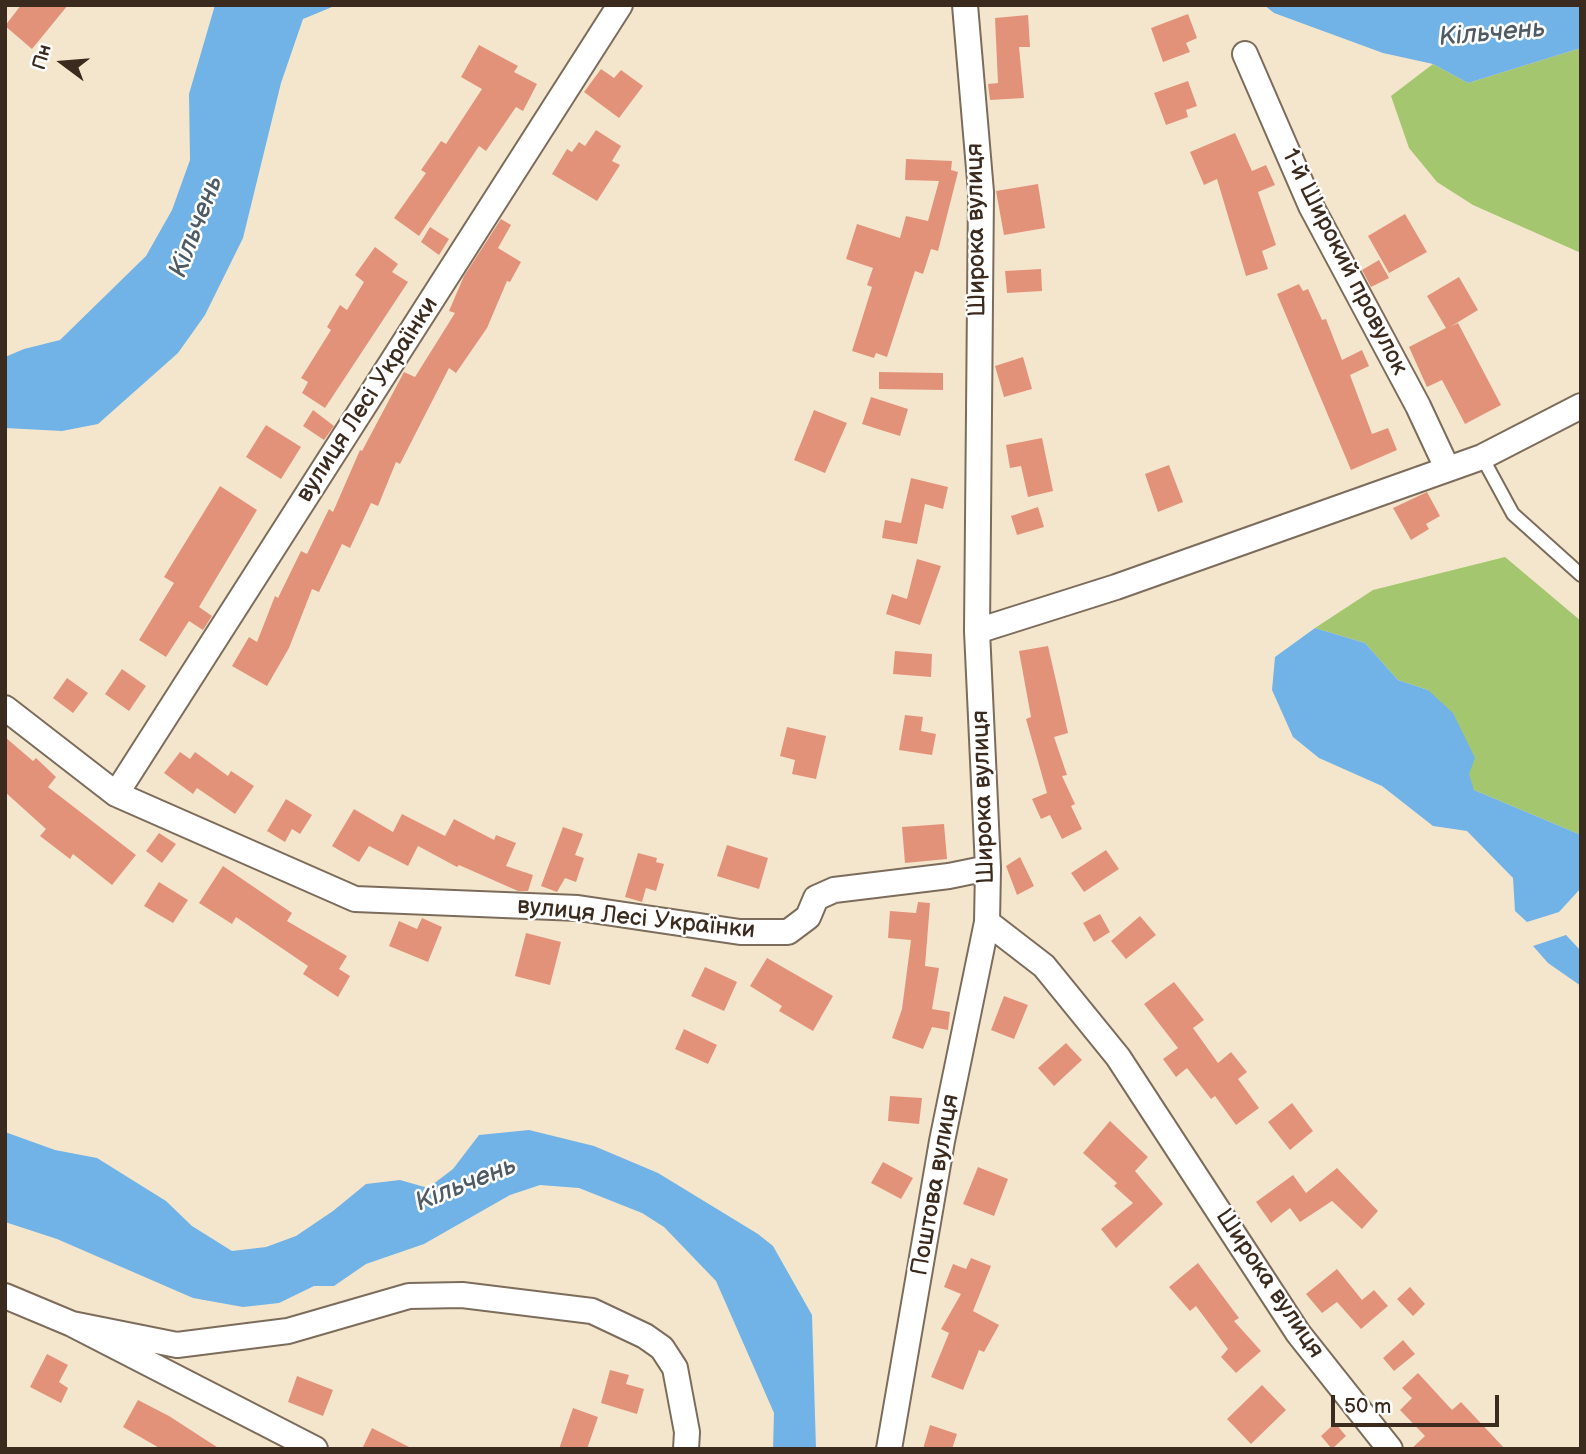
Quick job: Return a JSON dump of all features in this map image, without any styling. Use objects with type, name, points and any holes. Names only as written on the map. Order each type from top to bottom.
[{"type":"street","name":"вулиця Лесі Українки","points":[[116,794],[620,5]]},
{"type":"street","name":"Широка вулиця","points":[[965,5],[981,192],[977,631],[988,868],[987,922],[1044,967],[1118,1057],[1298,1333],[1390,1449]]},
{"type":"street","name":"1-й Широкий провулок","points":[[1245,54],[1311,206],[1419,407],[1447,468]]},
{"type":"street","points":[[977,631],[1116,587],[1482,457],[1581,406]]},
{"type":"street","name":"вулиця Лесі Українки","points":[[5,708],[116,794],[355,899],[578,908],[740,932],[788,932],[808,917],[816,898],[834,890],[949,876],[988,868]]},
{"type":"street","name":"Поштова вулиця","points":[[889,1449],[942,1141],[987,922]]},
{"type":"street","points":[[72,1324],[177,1345],[288,1331],[408,1296],[462,1295],[592,1311],[645,1336],[662,1349],[675,1368],[687,1432],[686,1449]]},
{"type":"street","points":[[5,1296],[72,1324],[315,1449]]},
{"type":"lane","points":[[1482,457],[1513,514],[1581,575]]},
{"type":"green space","points":[[1581,48],[1581,253],[1473,205],[1437,182],[1409,148],[1391,96],[1433,64],[1468,83]]},
{"type":"green space","points":[[1505,557],[1581,621],[1581,835],[1474,790],[1428,690],[1398,680],[1365,643],[1315,628],[1373,590]]},
{"type":"water","name":"Кільчень","points":[[215,5],[337,5],[303,19],[281,83],[243,238],[205,315],[178,353],[98,424],[62,431],[5,428],[5,357],[60,340],[146,256],[172,210],[190,160],[189,94]]},
{"type":"water","name":"Кільчень","points":[[1264,5],[1581,5],[1581,48],[1468,83],[1433,64],[1383,53],[1274,13]]},
{"type":"water","points":[[1315,628],[1365,643],[1398,680],[1428,690],[1453,713],[1475,758],[1469,774],[1474,790],[1581,835],[1581,888],[1559,912],[1527,922],[1515,911],[1513,878],[1467,831],[1433,826],[1382,786],[1319,758],[1293,737],[1272,690],[1275,657]]},
{"type":"water","points":[[1566,935],[1581,951],[1581,986],[1548,963],[1533,946]]},
{"type":"water","name":"Кільчень","points":[[529,1130],[594,1146],[658,1173],[773,1246],[812,1315],[816,1449],[773,1449],[774,1413],[716,1281],[664,1227],[642,1213],[579,1188],[540,1185],[510,1195],[424,1244],[366,1264],[334,1286],[314,1286],[279,1303],[243,1307],[193,1298],[57,1239],[5,1222],[5,1132],[55,1150],[97,1158],[166,1201],[192,1226],[232,1251],[266,1247],[296,1236],[366,1184],[400,1180],[428,1188],[453,1169],[479,1135]]},
{"type":"building","points":[[21,5],[68,5],[32,49],[5,26]]},
{"type":"building","points":[[1188,14],[1197,38],[1186,43],[1190,52],[1163,62],[1151,28]]},
{"type":"building","points":[[1028,15],[1030,47],[1019,47],[1024,98],[990,100],[988,84],[998,83],[995,18]]},
{"type":"building","points":[[479,45],[518,66],[514,72],[537,84],[523,111],[516,107],[486,151],[479,146],[419,236],[394,218],[426,173],[421,170],[441,141],[446,144],[482,89],[461,77]]},
{"type":"building","points":[[601,69],[614,78],[621,70],[643,86],[619,118],[584,92]]},
{"type":"building","points":[[1188,81],[1197,106],[1186,110],[1188,117],[1166,125],[1154,93]]},
{"type":"building","points":[[596,130],[621,146],[612,161],[620,165],[597,201],[552,174],[567,149],[572,152],[579,142],[585,146]]},
{"type":"building","points":[[1235,133],[1252,171],[1266,165],[1275,185],[1258,192],[1276,245],[1262,251],[1268,269],[1246,276],[1217,179],[1204,185],[1190,152]]},
{"type":"building","points":[[906,159],[952,161],[951,170],[958,172],[938,251],[931,249],[923,274],[915,271],[887,357],[876,353],[874,358],[852,351],[872,287],[867,285],[873,268],[846,259],[857,224],[900,238],[906,216],[928,221],[939,181],[905,180]]},
{"type":"building","points":[[1038,184],[1045,228],[1004,235],[996,191]]},
{"type":"building","points":[[1405,214],[1427,252],[1389,273],[1368,236]]},
{"type":"building","points":[[501,219],[511,225],[498,248],[521,262],[510,282],[507,281],[487,328],[456,373],[449,368],[400,464],[396,462],[378,506],[371,503],[350,548],[342,544],[319,592],[312,589],[289,648],[267,686],[232,666],[249,637],[257,642],[275,596],[278,598],[301,551],[307,554],[329,509],[333,512],[360,450],[362,451],[404,372],[415,377],[455,313],[449,311],[464,276]]},
{"type":"building","points":[[430,227],[449,239],[439,255],[421,242]]},
{"type":"building","points":[[375,247],[398,264],[392,272],[408,282],[325,408],[302,393],[308,382],[301,378],[331,330],[327,327],[340,305],[347,310],[364,282],[355,275]]},
{"type":"building","points":[[1379,260],[1389,278],[1371,287],[1362,270]]},
{"type":"building","points":[[1041,269],[1042,291],[1007,293],[1005,271]]},
{"type":"building","points":[[1459,277],[1478,310],[1450,327],[1458,323],[1501,405],[1465,424],[1442,380],[1427,387],[1409,347],[1446,328],[1427,296]]},
{"type":"building","points":[[1299,284],[1303,291],[1308,289],[1322,320],[1326,319],[1342,360],[1362,350],[1369,366],[1350,375],[1372,434],[1388,428],[1397,450],[1351,470],[1277,294]]},
{"type":"building","points":[[1023,357],[1032,389],[1004,397],[995,366]]},
{"type":"building","points":[[879,372],[943,373],[943,390],[879,389]]},
{"type":"building","points":[[871,397],[908,409],[900,436],[862,424]]},
{"type":"building","points":[[313,410],[334,426],[324,440],[303,426]]},
{"type":"building","points":[[814,410],[847,423],[825,473],[794,460]]},
{"type":"building","points":[[266,425],[301,447],[281,479],[246,457]]},
{"type":"building","points":[[1042,438],[1053,491],[1028,497],[1021,466],[1010,468],[1006,445]]},
{"type":"building","points":[[1169,465],[1183,502],[1158,512],[1145,474]]},
{"type":"building","points":[[911,478],[948,487],[943,509],[925,504],[917,544],[882,538],[885,520],[901,523]]},
{"type":"building","points":[[220,486],[257,510],[199,607],[212,616],[203,630],[189,621],[166,657],[139,640],[174,583],[164,577]]},
{"type":"building","points":[[1427,492],[1440,516],[1426,524],[1429,529],[1411,540],[1393,508]]},
{"type":"building","points":[[1038,507],[1044,527],[1017,535],[1011,516]]},
{"type":"building","points":[[917,559],[941,566],[920,625],[886,614],[892,594],[907,599]]},
{"type":"building","points":[[1048,646],[1068,733],[1054,737],[1067,775],[1062,776],[1075,804],[1071,806],[1082,829],[1062,839],[1050,815],[1041,819],[1032,799],[1047,793],[1026,719],[1031,717],[1019,651]]},
{"type":"building","points":[[895,651],[932,654],[931,677],[893,674]]},
{"type":"building","points":[[122,669],[146,686],[129,711],[105,694]]},
{"type":"building","points":[[67,678],[88,693],[73,713],[53,698]]},
{"type":"building","points":[[905,715],[923,717],[921,731],[936,734],[932,755],[899,750]]},
{"type":"building","points":[[787,727],[826,736],[816,779],[792,774],[795,760],[780,756]]},
{"type":"building","points":[[5,737],[33,761],[36,758],[56,777],[48,787],[136,855],[112,885],[73,854],[70,859],[40,836],[46,829],[5,792]]},
{"type":"building","points":[[180,752],[190,759],[195,752],[228,776],[231,771],[254,786],[235,814],[197,788],[193,794],[164,773]]},
{"type":"building","points":[[286,799],[312,815],[300,834],[292,829],[285,842],[267,831]]},
{"type":"building","points":[[354,809],[393,832],[402,814],[445,836],[454,819],[494,840],[496,835],[516,843],[506,866],[533,875],[528,891],[518,891],[459,865],[457,867],[418,846],[408,866],[369,846],[359,862],[332,846]]},
{"type":"building","points":[[944,824],[947,859],[905,863],[902,827]]},
{"type":"building","points":[[563,827],[583,834],[575,855],[584,858],[576,882],[565,878],[557,892],[541,886]]},
{"type":"building","points":[[159,833],[176,844],[162,863],[146,851]]},
{"type":"building","points":[[727,845],[768,858],[759,889],[717,876]]},
{"type":"building","points":[[1106,850],[1119,869],[1084,892],[1071,873]]},
{"type":"building","points":[[638,853],[657,858],[656,862],[664,864],[656,891],[646,888],[642,902],[625,897]]},
{"type":"building","points":[[1020,857],[1034,886],[1017,895],[1006,866]]},
{"type":"building","points":[[223,866],[292,913],[287,921],[347,956],[339,969],[350,976],[338,997],[303,974],[308,966],[236,917],[232,924],[199,903]]},
{"type":"building","points":[[159,882],[188,900],[173,923],[144,906]]},
{"type":"building","points":[[918,902],[930,903],[925,966],[939,968],[932,1009],[950,1012],[948,1030],[932,1027],[923,1049],[892,1038],[902,1009],[911,940],[888,938],[890,911],[916,913]]},
{"type":"building","points":[[1100,914],[1110,932],[1094,942],[1083,923]]},
{"type":"building","points":[[1140,916],[1156,935],[1126,959],[1111,941]]},
{"type":"building","points":[[422,918],[442,927],[428,962],[389,946],[399,921],[417,929]]},
{"type":"building","points":[[526,933],[561,942],[550,985],[515,976]]},
{"type":"building","points":[[767,958],[833,996],[813,1031],[779,1011],[782,1006],[750,986]]},
{"type":"building","points":[[705,967],[737,982],[724,1011],[691,996]]},
{"type":"building","points":[[1174,982],[1204,1020],[1193,1028],[1218,1063],[1231,1052],[1247,1072],[1238,1079],[1259,1108],[1236,1125],[1215,1096],[1211,1099],[1187,1068],[1176,1077],[1163,1059],[1178,1048],[1144,1004]]},
{"type":"building","points":[[1004,996],[1028,1005],[1014,1039],[991,1030]]},
{"type":"building","points":[[684,1029],[717,1045],[708,1064],[675,1049]]},
{"type":"building","points":[[1066,1043],[1082,1060],[1054,1086],[1038,1068]]},
{"type":"building","points":[[890,1096],[922,1098],[919,1124],[888,1121]]},
{"type":"building","points":[[1292,1103],[1313,1131],[1290,1150],[1268,1122]]},
{"type":"building","points":[[1110,1121],[1148,1157],[1135,1171],[1163,1204],[1116,1248],[1101,1229],[1133,1203],[1114,1186],[1117,1183],[1083,1153]]},
{"type":"building","points":[[883,1162],[913,1178],[901,1199],[871,1183]]},
{"type":"building","points":[[978,1167],[1008,1179],[994,1216],[963,1204]]},
{"type":"building","points":[[1337,1168],[1378,1211],[1362,1229],[1332,1201],[1300,1222],[1290,1208],[1271,1223],[1256,1202],[1293,1175],[1306,1193]]},
{"type":"building","points":[[971,1258],[991,1266],[973,1311],[999,1325],[984,1352],[979,1350],[963,1390],[931,1377],[949,1333],[941,1329],[961,1294],[944,1287],[953,1264],[966,1269]]},
{"type":"building","points":[[1198,1263],[1239,1318],[1234,1321],[1261,1351],[1236,1373],[1221,1357],[1228,1349],[1196,1306],[1190,1311],[1169,1287]]},
{"type":"building","points":[[1337,1269],[1362,1300],[1374,1290],[1388,1306],[1361,1329],[1337,1302],[1322,1313],[1306,1294]]},
{"type":"building","points":[[1410,1287],[1425,1304],[1413,1316],[1397,1299]]},
{"type":"building","points":[[1403,1340],[1415,1354],[1394,1371],[1383,1358]]},
{"type":"building","points":[[47,1354],[68,1365],[59,1382],[68,1388],[61,1403],[30,1387]]},
{"type":"building","points":[[610,1370],[629,1375],[626,1384],[644,1389],[637,1414],[601,1403]]},
{"type":"building","points":[[1418,1373],[1452,1410],[1461,1402],[1505,1449],[1411,1449],[1425,1436],[1400,1410],[1412,1398],[1402,1388]]},
{"type":"building","points":[[297,1376],[333,1390],[323,1416],[288,1402]]},
{"type":"building","points":[[1262,1385],[1286,1410],[1251,1444],[1227,1419]]},
{"type":"building","points":[[138,1400],[169,1416],[220,1449],[161,1449],[123,1427]]},
{"type":"building","points":[[573,1408],[598,1417],[587,1449],[559,1449]]},
{"type":"building","points":[[1335,1423],[1346,1436],[1332,1449],[1321,1436]]},
{"type":"building","points":[[930,1425],[957,1434],[952,1449],[923,1449]]},
{"type":"building","points":[[372,1428],[413,1449],[362,1449]]}]
